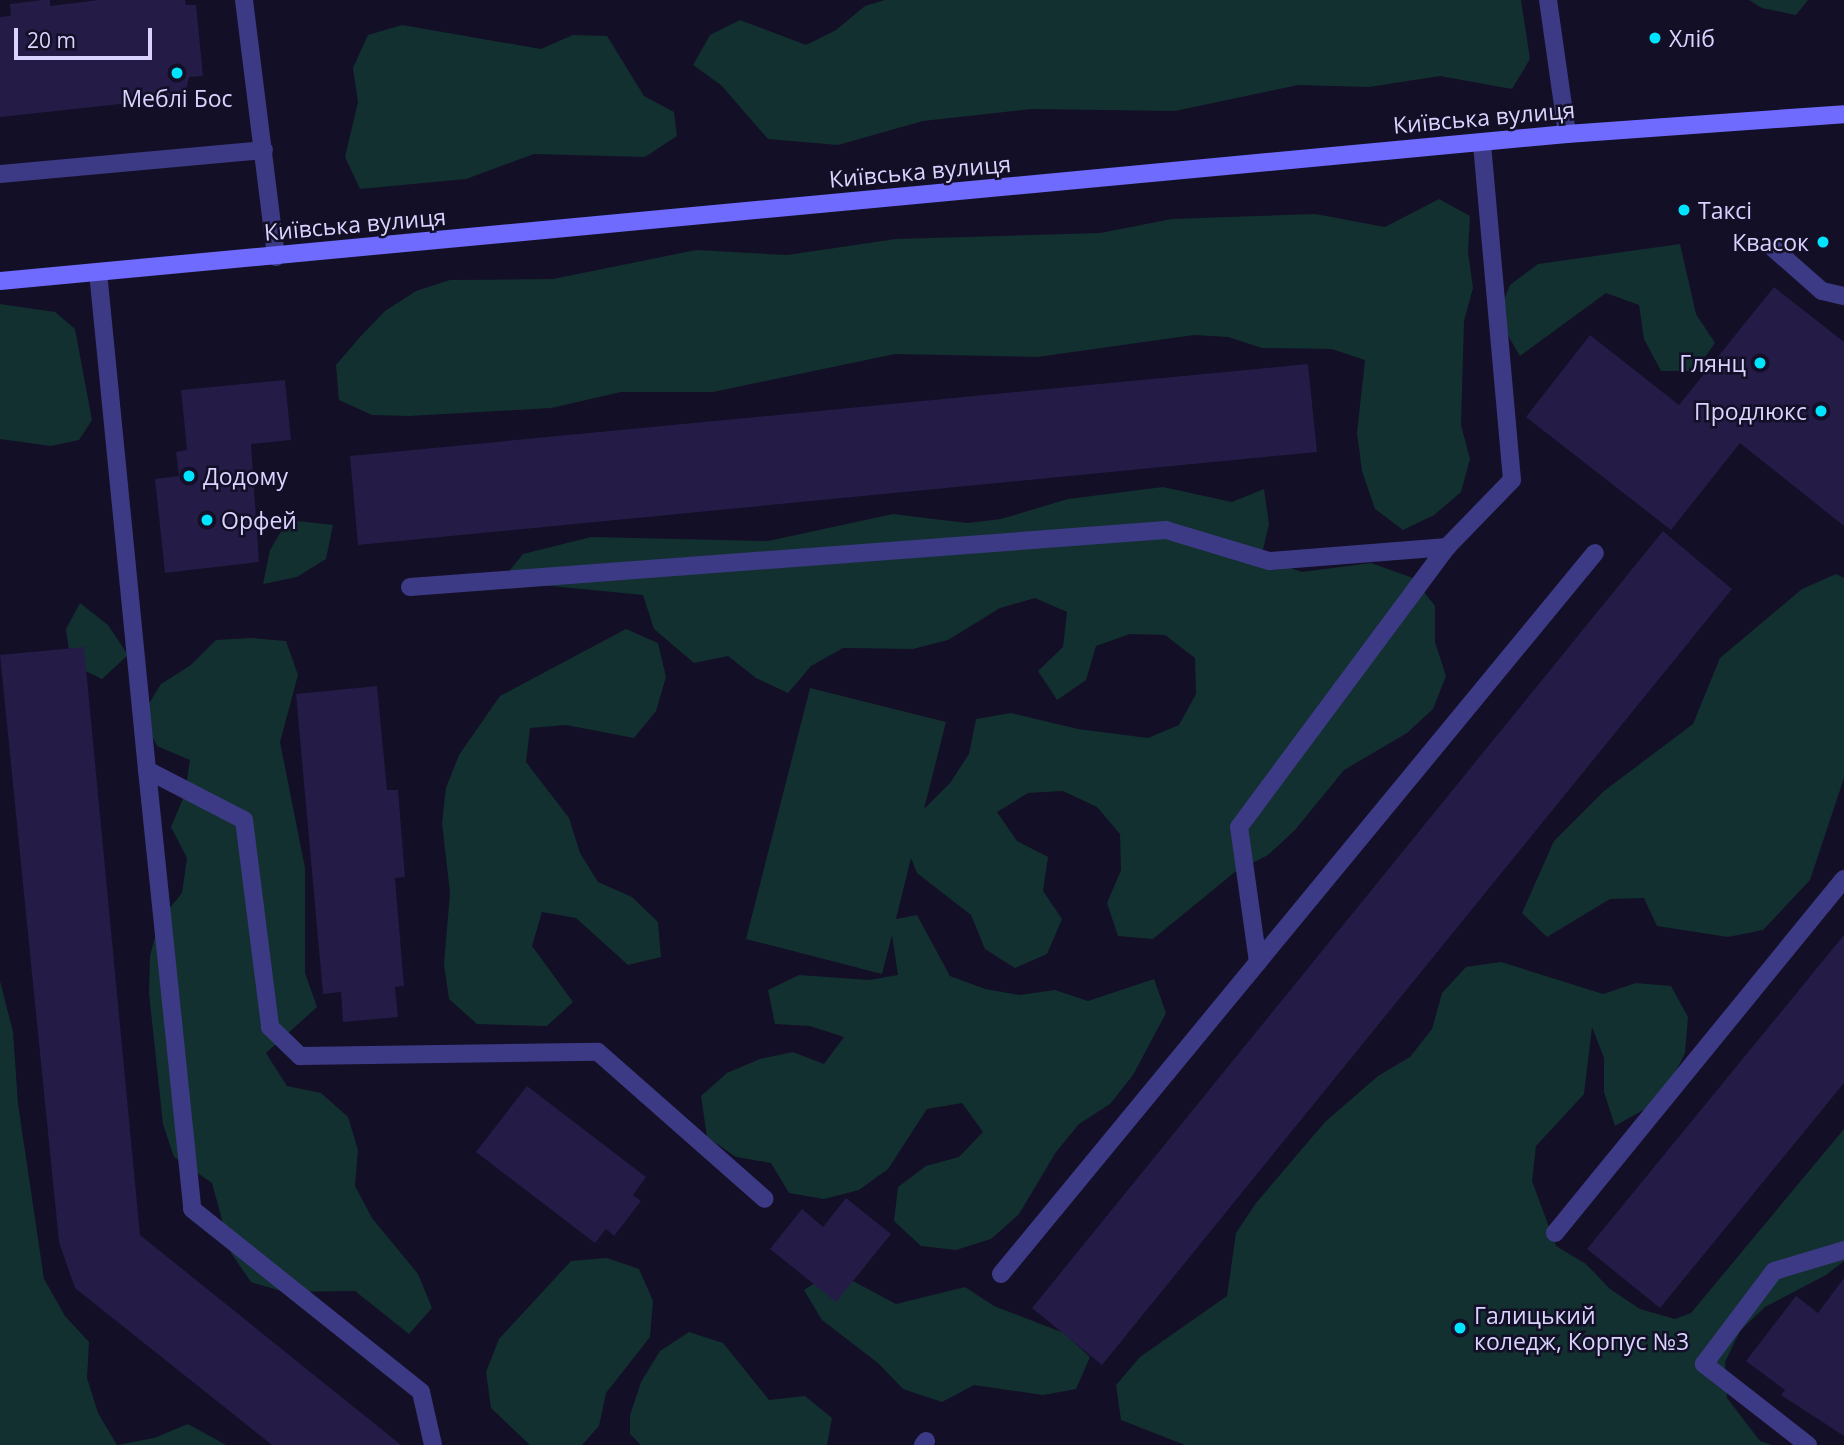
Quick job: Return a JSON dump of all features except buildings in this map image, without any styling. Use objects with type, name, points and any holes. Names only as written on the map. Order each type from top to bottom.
[{"type":"main road","name":"Київська вулиця","points":[[0,281],[1567,134],[1844,114]]},
{"type":"lane","points":[[244,0],[276,257]]},
{"type":"lane","points":[[1548,0],[1567,134]]},
{"type":"lane","points":[[1258,962],[1239,827],[1447,548],[1512,480],[1482,142]]},
{"type":"lane","points":[[0,174],[264,150]]},
{"type":"lane","points":[[1773,248],[1822,291],[1844,296]]},
{"type":"lane","points":[[98,272],[192,1209],[421,1392],[433,1445]]},
{"type":"lane","points":[[410,587],[1166,530],[1269,561],[1447,548]]},
{"type":"lane","points":[[1001,1274],[1595,553]]},
{"type":"lane","points":[[147,770],[244,820],[270,1027],[300,1056],[598,1052],[765,1199]]},
{"type":"lane","points":[[1555,1233],[1844,879]]},
{"type":"lane","points":[[1808,1445],[1704,1364],[1774,1271],[1844,1250]]},
{"type":"green space","points":[[885,0],[1521,0],[1530,59],[1512,89],[1440,76],[1369,87],[1298,85],[1175,111],[1031,109],[923,121],[838,145],[768,139],[721,85],[693,65],[710,35],[740,20],[806,45],[836,30],[865,6]]},
{"type":"green space","points":[[1749,0],[1808,0],[1796,15],[1762,8]]},
{"type":"green space","points":[[402,25],[541,49],[573,35],[607,36],[644,96],[674,112],[677,136],[645,157],[534,154],[466,179],[360,189],[345,157],[358,102],[353,68],[368,35]]},
{"type":"green space","points":[[1439,199],[1470,216],[1468,252],[1473,288],[1464,321],[1461,425],[1470,459],[1461,492],[1434,515],[1403,530],[1375,509],[1362,471],[1357,433],[1365,360],[1332,349],[1262,348],[1228,337],[1194,335],[1037,357],[895,354],[713,392],[621,392],[551,408],[409,416],[372,415],[339,400],[336,365],[360,337],[385,311],[416,291],[450,280],[553,279],[696,250],[787,255],[896,239],[1100,233],[1172,219],[1315,214],[1385,227]]},
{"type":"green space","points":[[1680,244],[1696,314],[1715,343],[1695,371],[1661,371],[1644,339],[1639,305],[1606,293],[1520,356],[1497,317],[1510,285],[1538,264]]},
{"type":"green space","points":[[0,304],[55,312],[75,329],[92,420],[79,440],[51,446],[0,439]]},
{"type":"green space","points":[[1163,487],[1232,502],[1264,489],[1269,524],[1261,558],[1269,561],[1302,572],[1371,563],[1413,578],[1435,606],[1435,642],[1446,676],[1433,709],[1407,733],[1344,770],[1295,830],[1268,855],[1235,872],[1153,939],[1118,936],[1107,903],[1121,870],[1120,834],[1097,807],[1063,791],[1028,793],[997,812],[1017,841],[1048,857],[1043,891],[1062,919],[1047,954],[1015,968],[985,949],[971,915],[917,873],[911,858],[896,919],[917,915],[950,976],[985,989],[1020,995],[1055,990],[1088,1001],[1154,979],[1166,1013],[1133,1075],[1110,1104],[1079,1124],[1056,1152],[1019,1214],[991,1239],[956,1250],[921,1246],[894,1221],[898,1187],[926,1166],[959,1157],[983,1132],[962,1103],[927,1109],[888,1169],[859,1190],[824,1199],[789,1193],[771,1163],[736,1157],[707,1137],[701,1096],[727,1073],[760,1059],[793,1052],[824,1064],[844,1037],[810,1026],[775,1024],[768,990],[799,975],[869,980],[898,975],[892,935],[882,974],[746,939],[810,688],[946,722],[924,809],[950,783],[969,754],[976,719],[1011,713],[1078,729],[1148,738],[1179,725],[1196,694],[1195,658],[1165,635],[1130,634],[1096,646],[1086,680],[1057,700],[1038,671],[1063,647],[1067,612],[1035,598],[1000,608],[948,640],[913,649],[843,648],[811,666],[788,693],[756,678],[728,656],[694,663],[654,629],[643,595],[501,581],[523,554],[591,537],[768,541],[893,514],[967,523],[1001,519],[1068,499]]},
{"type":"green space","points":[[288,520],[333,525],[326,559],[297,577],[263,584],[270,550]]},
{"type":"green space","points":[[1836,574],[1844,578],[1844,778],[1810,880],[1763,930],[1728,937],[1657,926],[1644,898],[1610,899],[1547,937],[1522,913],[1554,841],[1604,791],[1693,724],[1720,658],[1802,589]]},
{"type":"green space","points":[[80,603],[108,625],[128,655],[102,679],[71,664],[66,629]]},
{"type":"green space","points":[[626,629],[658,643],[666,677],[656,711],[634,738],[566,725],[530,728],[526,762],[569,818],[580,853],[598,882],[632,897],[658,922],[661,957],[628,965],[576,918],[542,912],[532,946],[573,1002],[547,1026],[477,1024],[449,999],[444,964],[450,893],[442,823],[446,788],[459,755],[500,696]]},
{"type":"green space","points":[[252,638],[286,641],[298,675],[280,742],[305,868],[305,973],[317,1007],[266,1053],[287,1086],[321,1093],[348,1117],[358,1150],[355,1186],[372,1218],[418,1274],[432,1308],[409,1334],[355,1291],[285,1292],[251,1282],[231,1253],[212,1183],[174,1157],[163,1124],[149,993],[150,956],[159,921],[182,893],[187,858],[171,827],[185,794],[190,760],[157,746],[142,715],[161,684],[191,665],[216,640]]},
{"type":"green space","points":[[1501,962],[1603,994],[1636,983],[1671,986],[1688,1017],[1685,1053],[1669,1085],[1645,1109],[1615,1126],[1604,1092],[1604,1058],[1592,1027],[1584,1094],[1536,1146],[1532,1181],[1556,1246],[1586,1264],[1610,1289],[1640,1309],[1675,1319],[1691,1313],[1844,1129],[1844,1261],[1826,1275],[1765,1307],[1740,1331],[1725,1362],[1727,1398],[1760,1441],[1772,1445],[1185,1445],[1121,1420],[1116,1385],[1140,1357],[1227,1296],[1236,1233],[1256,1203],[1325,1122],[1378,1076],[1410,1057],[1432,1029],[1442,993],[1466,967]]},
{"type":"green space","points":[[0,981],[13,1032],[18,1104],[44,1279],[65,1316],[89,1342],[87,1378],[98,1413],[117,1445],[0,1445]]},
{"type":"green space","points":[[607,1258],[639,1269],[653,1301],[650,1337],[606,1393],[599,1426],[582,1445],[530,1445],[491,1408],[486,1372],[499,1339],[571,1261]]},
{"type":"green space","points":[[834,1271],[896,1304],[965,1287],[994,1306],[1064,1333],[1090,1357],[1076,1389],[1043,1395],[974,1385],[942,1402],[903,1389],[878,1363],[822,1320],[804,1290]]},
{"type":"green space","points":[[689,1332],[723,1343],[769,1400],[805,1396],[832,1418],[827,1445],[641,1445],[630,1434],[630,1415],[641,1382],[660,1351]]},
{"type":"green space","points":[[188,1424],[226,1445],[117,1445],[154,1438]]},
{"type":"place","name":"Хліб","points":[[1655,38]]},
{"type":"place","name":"Меблі Бос","points":[[177,73]]},
{"type":"place","name":"Таксі","points":[[1684,210]]},
{"type":"place","name":"Квасок","points":[[1823,242]]},
{"type":"place","name":"Глянц","points":[[1760,363]]},
{"type":"place","name":"Продлюкс","points":[[1821,411]]},
{"type":"place","name":"Додому","points":[[189,476]]},
{"type":"place","name":"Орфей","points":[[207,520]]},
{"type":"place","name":"Галицький коледж, Корпус №3","points":[[1460,1328]]}]
